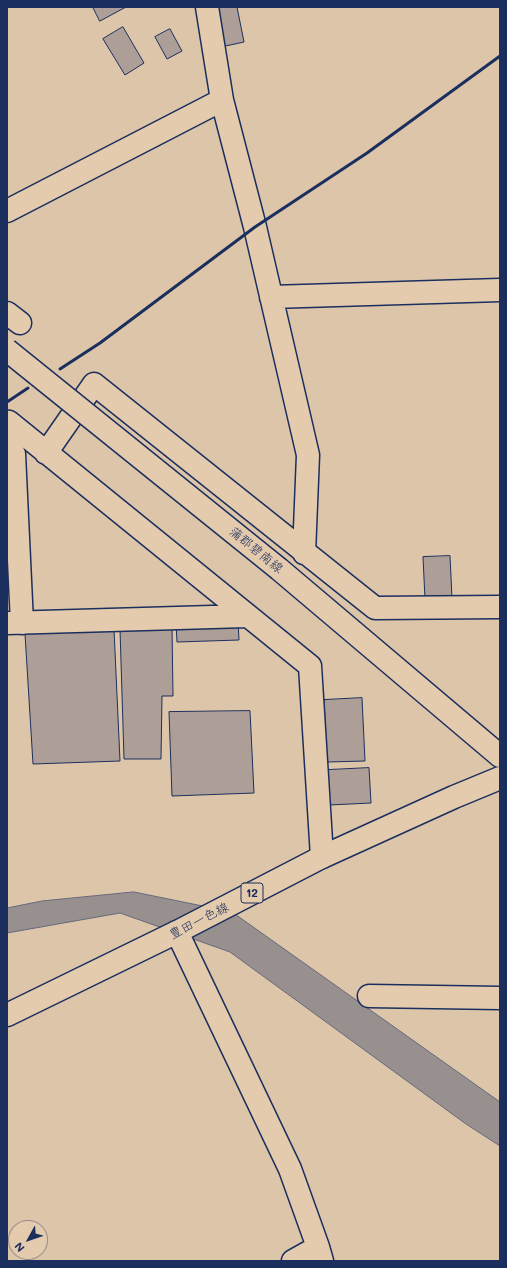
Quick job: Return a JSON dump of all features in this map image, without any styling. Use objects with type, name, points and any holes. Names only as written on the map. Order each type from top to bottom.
[{"type":"street","points":[[207,7],[222,100],[255,227],[308,456],[304,553]]},
{"type":"street","points":[[7,212],[222,100]]},
{"type":"street","points":[[271,297],[500,290]]},
{"type":"street","name":"蒲郡碧南線","points":[[7,350],[279,569],[500,756]]},
{"type":"street","points":[[46,453],[94,384],[304,553],[375,608],[500,607]]},
{"type":"street","points":[[7,424],[9,422],[246,616],[310,666],[322,857]]},
{"type":"street","points":[[7,443],[14,454],[14,623],[246,616]]},
{"type":"street","name":"豊田一色線","points":[[7,1015],[177,932],[322,857],[454,797],[500,778]]},
{"type":"street","points":[[177,932],[290,1169],[320,1254],[293,1261]]},
{"type":"street","points":[[369,996],[500,998]]},
{"type":"shaded area","points":[[134,892],[232,912],[500,1102],[500,1146],[466,1124],[230,952],[120,913],[7,933],[7,908],[42,901]]},
{"type":"building","points":[[93,7],[126,7],[100,21]]},
{"type":"building","points":[[237,7],[244,42],[221,47],[213,9]]},
{"type":"building","points":[[123,27],[144,63],[125,75],[103,39]]},
{"type":"building","points":[[170,29],[182,51],[167,59],[155,37]]},
{"type":"building","points":[[450,556],[452,598],[425,599],[423,557]]},
{"type":"building","points":[[238,620],[239,640],[177,642],[176,623]]},
{"type":"building","points":[[172,626],[173,696],[162,696],[161,759],[124,759],[120,629]]},
{"type":"building","points":[[114,629],[120,761],[33,764],[25,634]]},
{"type":"building","points":[[362,698],[365,761],[327,762],[324,700]]},
{"type":"building","points":[[250,711],[254,793],[172,796],[169,712]]},
{"type":"building","points":[[369,768],[371,803],[329,805],[328,770]]},
{"type":"railway","points":[[60,369],[100,343],[255,227],[367,153],[500,56]]},
{"type":"railway","points":[[7,402],[28,388]]}]
